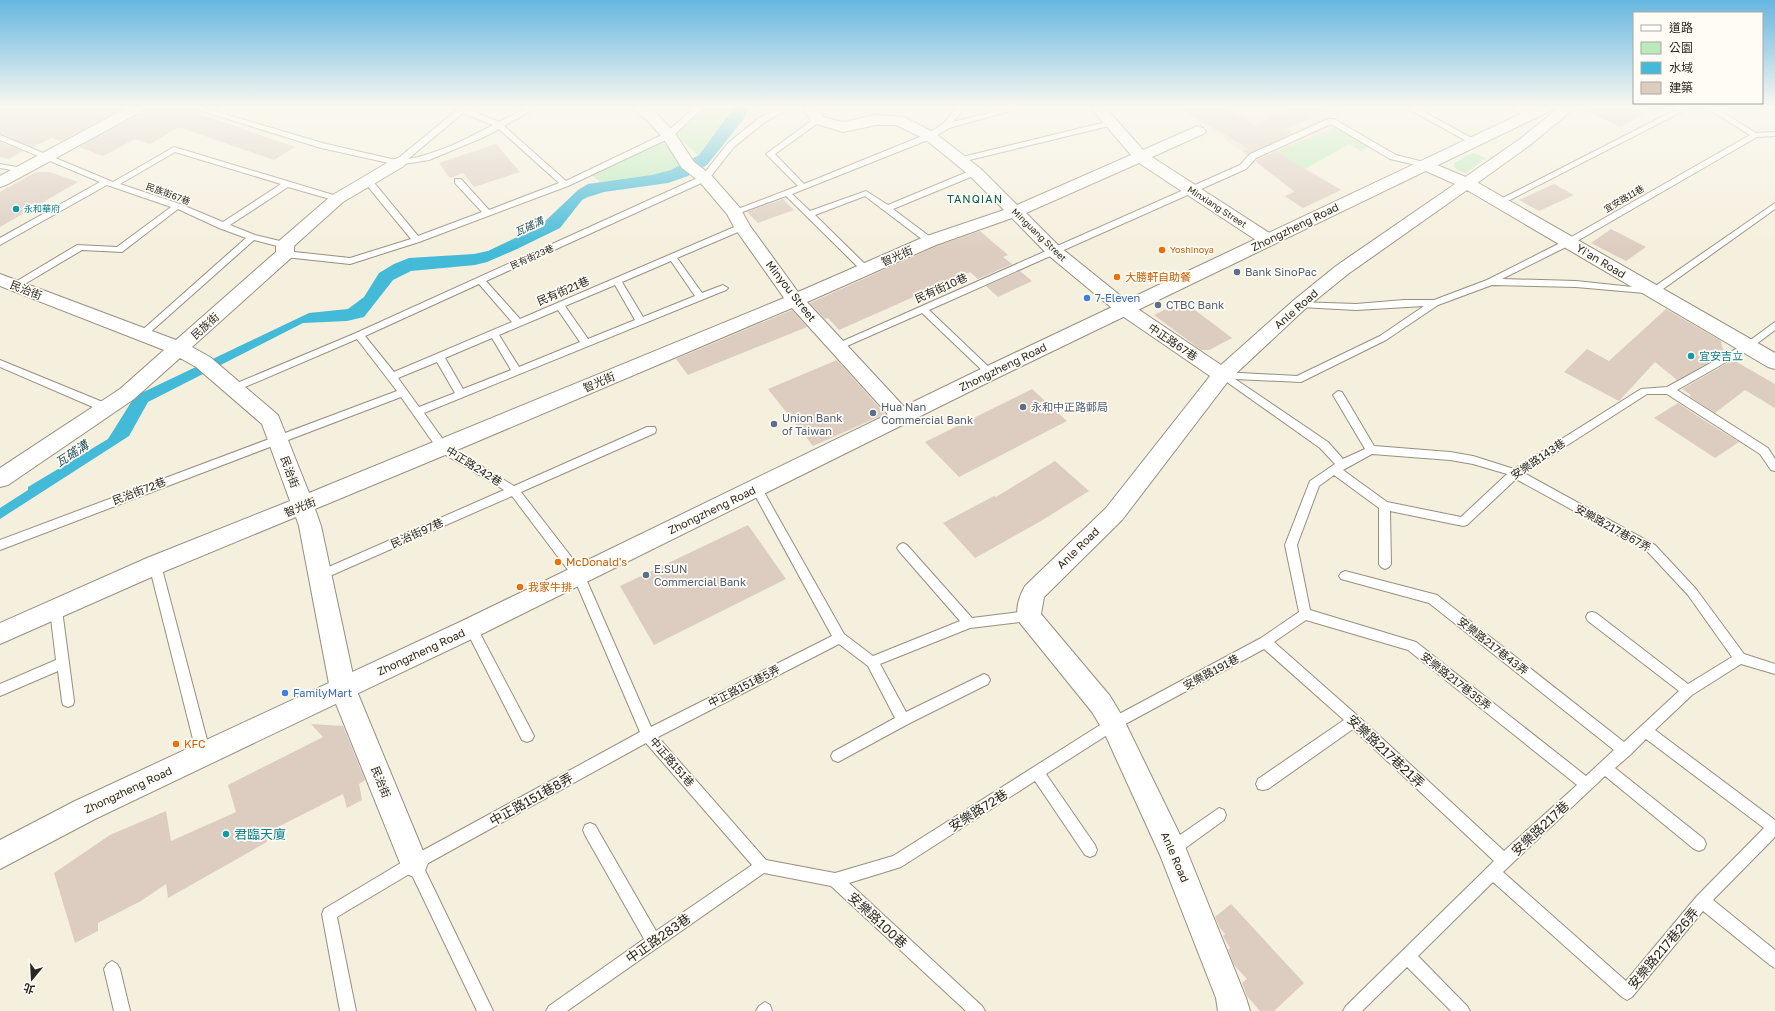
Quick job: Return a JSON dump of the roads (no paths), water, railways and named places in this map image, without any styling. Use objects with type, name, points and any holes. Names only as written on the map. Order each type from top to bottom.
[{"type":"street","points":[[0,182],[51,154]]},
{"type":"street","name":"Minyou Street","points":[[681,154],[688,165],[705,178],[738,220],[795,300],[901,416]]},
{"type":"street","name":"Minguang Street","points":[[953,154],[975,172],[1054,251],[1125,309]]},
{"type":"street","name":"智光街","points":[[0,634],[155,565],[443,448],[930,242],[1014,212],[1144,154]]},
{"type":"street","name":"Zhongzheng Road","points":[[0,855],[84,810],[204,755],[471,628],[901,416],[1449,154]]},
{"type":"street","name":"Anle Road","points":[[1234,1011],[1231,998],[1172,849],[1113,724],[1101,704],[1028,616],[1033,593],[1114,514],[1222,375],[1300,304],[1342,270],[1508,154]]},
{"type":"street","name":"Minxiang Street","points":[[1140,156],[1268,240]]},
{"type":"street","name":"民族街","points":[[0,479],[127,394],[180,349],[337,199],[398,162]]},
{"type":"street","name":"Yi'an Road","points":[[1425,165],[1467,183],[1775,362]]},
{"type":"street","name":"民治街","points":[[8,283],[180,349],[203,362],[271,420],[310,526],[343,689],[414,863]]},
{"type":"street","name":"中正路67巷","points":[[1125,309],[1222,375]]},
{"type":"lane","name":"民族街67巷","points":[[40,154],[109,183],[176,206],[222,226],[285,249],[350,261],[416,240],[566,184],[629,154]]},
{"type":"lane","points":[[0,242],[164,154]]},
{"type":"lane","points":[[191,154],[337,199]]},
{"type":"lane","points":[[362,154],[398,162],[426,158],[435,154]]},
{"type":"lane","points":[[398,162],[407,154]]},
{"type":"lane","points":[[532,154],[566,184]]},
{"type":"lane","points":[[705,178],[724,154]]},
{"type":"lane","points":[[770,154],[803,187]]},
{"type":"lane","name":"民有街21巷","points":[[392,377],[673,258],[787,193],[885,154]]},
{"type":"lane","points":[[961,160],[984,154]]},
{"type":"lane","name":"民有街10巷","points":[[837,347],[1190,189],[1244,167],[1253,156],[1257,154]]},
{"type":"lane","name":"民有街10巷","points":[[1388,154],[1393,157],[1425,165]]},
{"type":"lane","points":[[1498,202],[1593,154]]},
{"type":"lane","name":"宜安路11巷","points":[[1435,303],[1490,282],[1569,242],[1722,154]]},
{"type":"lane","points":[[0,166],[22,170]]},
{"type":"lane","points":[[887,208],[975,172]]},
{"type":"lane","name":"民有街23巷","points":[[234,388],[359,335],[705,178]]},
{"type":"lane","points":[[368,181],[416,240]]},
{"type":"lane","points":[[458,181],[487,214]]},
{"type":"lane","points":[[222,226],[287,184]]},
{"type":"lane","points":[[787,193],[866,270]]},
{"type":"lane","points":[[809,214],[866,193],[930,242]]},
{"type":"lane","points":[[1490,282],[1576,284],[1653,292],[1775,205]]},
{"type":"lane","points":[[8,283],[80,247],[119,250],[176,206]]},
{"type":"lane","points":[[142,334],[252,237]]},
{"type":"lane","points":[[673,258],[700,297]]},
{"type":"lane","points":[[481,280],[518,323]]},
{"type":"lane","points":[[616,282],[641,322]]},
{"type":"lane","points":[[417,412],[723,288]]},
{"type":"lane","points":[[1300,304],[1356,307],[1404,303],[1435,303]]},
{"type":"lane","points":[[1222,375],[1298,380],[1383,338],[1435,303]]},
{"type":"lane","points":[[560,306],[586,344]]},
{"type":"lane","points":[[922,309],[990,373]]},
{"type":"lane","name":"安樂路143巷","points":[[1222,375],[1324,445],[1338,467],[1384,506],[1463,522],[1515,473],[1645,391],[1669,390],[1748,346],[1775,325]]},
{"type":"lane","points":[[494,334],[517,371]]},
{"type":"lane","name":"中正路242巷","points":[[359,335],[392,377],[443,448],[514,491],[579,576]]},
{"type":"lane","points":[[439,357],[461,394]]},
{"type":"lane","points":[[0,363],[106,408]]},
{"type":"lane","points":[[1669,390],[1764,451],[1775,467]]},
{"type":"lane","name":"民治街72巷","points":[[0,545],[278,438],[403,392]]},
{"type":"lane","points":[[1338,395],[1372,450]]},
{"type":"lane","name":"民治街97巷","points":[[319,576],[651,430]]},
{"type":"lane","points":[[1305,614],[1290,545],[1314,484],[1338,467],[1372,450],[1450,456],[1474,460],[1515,473]]},
{"type":"lane","name":"安樂路217巷67弄","points":[[1515,473],[1651,548],[1692,592],[1740,658]]},
{"type":"lane","points":[[756,488],[840,638],[872,662],[903,720]]},
{"type":"lane","points":[[1384,506],[1385,564]]},
{"type":"lane","points":[[903,548],[969,623]]},
{"type":"lane","points":[[155,565],[204,755]]},
{"type":"lane","name":"中正路151巷","points":[[579,576],[648,735],[762,866]]},
{"type":"lane","name":"安樂路217巷43弄","points":[[1345,576],[1433,599],[1625,751]]},
{"type":"lane","points":[[56,610],[68,701]]},
{"type":"lane","name":"安樂路191巷","points":[[1113,724],[1265,642],[1305,614]]},
{"type":"lane","name":"安樂路217巷35弄","points":[[1305,614],[1412,646],[1587,785]]},
{"type":"lane","points":[[872,662],[969,623],[1028,616]]},
{"type":"lane","points":[[1592,617],[1688,691]]},
{"type":"lane","points":[[471,628],[527,736]]},
{"type":"lane","name":"中正路151巷5弄","points":[[648,735],[840,638]]},
{"type":"lane","name":"安樂路217巷21弄","points":[[1265,642],[1354,721],[1504,861]]},
{"type":"lane","points":[[1740,658],[1775,669]]},
{"type":"lane","name":"安樂路217巷","points":[[1352,1011],[1504,861],[1625,751],[1688,691],[1740,658]]},
{"type":"lane","points":[[0,690],[63,664]]},
{"type":"lane","points":[[838,756],[903,720],[984,680]]},
{"type":"lane","points":[[1263,784],[1354,721]]},
{"type":"lane","name":"安樂路72巷","points":[[835,880],[896,862],[1113,724]]},
{"type":"lane","points":[[1646,731],[1775,828]]},
{"type":"lane","name":"中正路151巷8弄","points":[[348,1011],[329,914],[414,863],[648,735]]},
{"type":"lane","points":[[1605,768],[1700,844]]},
{"type":"lane","points":[[1037,772],[1090,850]]},
{"type":"lane","points":[[1172,849],[1219,815]]},
{"type":"lane","name":"安樂路217巷26弄","points":[[1492,873],[1627,992],[1702,901],[1775,828]]},
{"type":"lane","points":[[590,830],[653,941]]},
{"type":"lane","points":[[414,863],[485,1011]]},
{"type":"lane","points":[[762,866],[835,880]]},
{"type":"lane","name":"中正路283巷","points":[[562,1009],[653,941],[762,866]]},
{"type":"lane","name":"安樂路100巷","points":[[835,880],[977,1011]]},
{"type":"lane","points":[[1702,901],[1775,960]]},
{"type":"lane","points":[[1408,957],[1462,1011]]},
{"type":"lane","points":[[112,969],[122,1011]]},
{"type":"water","points":[[716,154],[707,165],[688,176],[668,183],[604,192],[588,197],[582,200],[560,228],[487,262],[475,265],[411,271],[393,280],[364,317],[347,321],[303,323],[148,402],[129,436],[0,519],[0,508],[28,490],[28,487],[108,439],[135,396],[309,313],[348,309],[364,297],[379,273],[394,264],[409,258],[474,254],[488,251],[540,226],[578,190],[588,184],[652,175],[671,170],[699,155]]},
{"type":"place","name":"永和華府","points":[[16,209]]},
{"type":"place","name":"Yoshinoya","points":[[1162,250]]},
{"type":"place","name":"Bank SinoPac","points":[[1237,272]]},
{"type":"place","name":"大勝軒自助餐","points":[[1117,277]]},
{"type":"place","name":"7-Eleven","points":[[1087,298]]},
{"type":"place","name":"CTBC Bank","points":[[1158,305]]},
{"type":"place","name":"宜安吉立","points":[[1691,356]]},
{"type":"place","name":"永和中正路郵局","points":[[1023,407]]},
{"type":"place","name":"Hua Nan Commercial Bank","points":[[873,413]]},
{"type":"place","name":"Union Bank of Taiwan","points":[[774,424]]},
{"type":"place","name":"McDonald's","points":[[558,562]]},
{"type":"place","name":"E.SUN Commercial Bank","points":[[646,575]]},
{"type":"place","name":"我家牛排","points":[[520,587]]},
{"type":"place","name":"FamilyMart","points":[[285,693]]},
{"type":"place","name":"KFC","points":[[176,744]]},
{"type":"place","name":"君臨天廈","points":[[226,834]]},
{"type":"district","name":"TANQIAN","points":[[975,199]]},
{"type":"water label","name":"瓦磘溝","points":[[529,226]]},
{"type":"water label","name":"瓦磘溝","points":[[72,454]]}]
